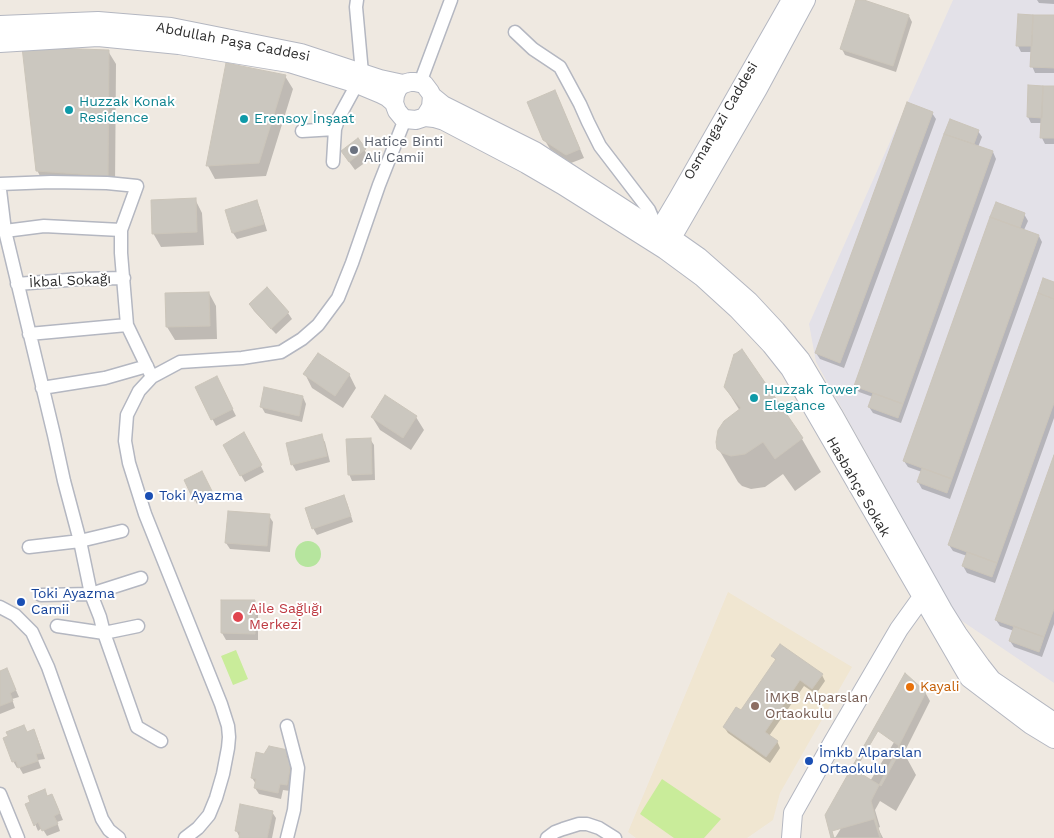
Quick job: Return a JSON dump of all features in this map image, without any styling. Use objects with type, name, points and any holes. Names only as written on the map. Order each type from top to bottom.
[{"type":"main road","name":"Osmangazi Caddesi","points":[[661,240],[790,0]]},
{"type":"main road","name":"Osmangazi Caddesi","points":[[661,240],[758,89],[806,0]]},
{"type":"main road","name":"Abdullah Paşa Caddesi","points":[[0,25],[98,21],[171,28],[301,53],[359,79],[387,97],[394,104]]},
{"type":"main road","name":"Abdullah Paşa Caddesi","points":[[0,43],[98,37],[179,45],[289,63],[359,79],[380,79],[411,83]]},
{"type":"main road","points":[[411,83],[427,88],[432,96],[443,105],[535,151],[661,240],[526,164],[444,122],[425,117],[416,120],[405,119],[399,114],[394,104],[396,91],[411,83]]},
{"type":"main road","points":[[425,117],[431,107],[432,96]]},
{"type":"main road","name":"Hasbahçe Sokak","points":[[661,240],[737,309],[771,345],[790,369],[926,592],[969,678],[1054,740]]},
{"type":"main road","points":[[788,837],[793,813],[899,629],[926,592]]},
{"type":"main road","name":"Hasbahçe Sokak","points":[[926,592],[992,680],[1054,722]]},
{"type":"street","points":[[334,162],[335,129],[339,117],[359,79],[357,0]]},
{"type":"street","points":[[411,83],[451,0]]},
{"type":"street","name":"Hasbahçe Sokak","points":[[515,32],[533,49],[560,67],[600,146],[649,210],[661,240]]},
{"type":"street","points":[[42,388],[150,372],[180,362],[242,358],[281,352],[302,339],[318,325],[338,298],[405,119]]},
{"type":"street","points":[[302,130],[335,129]]},
{"type":"street","points":[[0,184],[51,182],[106,183],[137,186],[121,230],[121,252],[127,325],[150,372]]},
{"type":"street","points":[[0,190],[5,231],[80,541],[91,594],[137,727],[161,741]]},
{"type":"street","points":[[5,231],[44,226],[121,230]]},
{"type":"street","name":"İkbal Sokağı","points":[[17,284],[124,278]]},
{"type":"street","points":[[30,334],[127,325]]},
{"type":"street","points":[[150,372],[127,415],[125,441],[129,463],[145,514],[220,704],[228,726],[229,737],[223,774],[209,815],[198,828],[185,838]]},
{"type":"street","points":[[29,547],[80,541],[122,531]]},
{"type":"street","points":[[42,594],[91,594],[141,578]]},
{"type":"street","points":[[0,607],[15,615],[32,632],[48,667],[102,819],[119,838]]},
{"type":"street","points":[[57,626],[104,633],[138,626]]},
{"type":"street","points":[[287,726],[298,768],[294,810],[287,838]]},
{"type":"street","points":[[0,794],[18,838]]},
{"type":"street","points":[[547,838],[563,829],[579,824],[587,824],[599,828],[615,838]]},
{"type":"shaded area","points":[[953,0],[1054,0],[1054,683],[959,619],[816,362],[809,324]]},
{"type":"shaded area","name":"İMKB Alparslan Ortaokulu","points":[[728,592],[852,667],[780,793],[773,820],[747,838],[636,838],[628,832]]},
{"type":"green space","points":[[308,541],[317,545],[321,554],[317,563],[308,567],[299,563],[295,554],[299,545]]},
{"type":"green space","points":[[236,650],[248,679],[233,685],[221,656]]},
{"type":"green space","points":[[662,779],[721,819],[704,838],[674,838],[640,814]]},
{"type":"building","points":[[856,0],[864,0],[909,15],[893,66],[840,49]]},
{"type":"building","points":[[1018,14],[1033,15],[1032,46],[1016,46]]},
{"type":"building","points":[[1033,15],[1054,15],[1054,68],[1030,67]]},
{"type":"building","name":"Huzzak Konak Residence","points":[[22,47],[109,50],[108,176],[36,171]]},
{"type":"building","name":"Erensoy İnşaat","points":[[226,63],[286,75],[259,163],[206,166]]},
{"type":"building","points":[[1028,85],[1043,86],[1042,118],[1027,117]]},
{"type":"building","points":[[1043,86],[1054,86],[1054,138],[1040,138]]},
{"type":"building","points":[[555,90],[580,149],[566,155],[543,140],[527,102]]},
{"type":"building","points":[[907,102],[933,112],[840,363],[815,353]]},
{"type":"building","points":[[950,119],[979,130],[974,144],[944,134]]},
{"type":"building","points":[[944,134],[993,151],[903,404],[854,386]]},
{"type":"building","name":"Hatice Binti Ali Camii","points":[[358,138],[366,149],[349,162],[341,151]]},
{"type":"building","points":[[196,198],[197,232],[152,234],[151,200]]},
{"type":"building","points":[[257,200],[264,224],[232,233],[225,210]]},
{"type":"building","points":[[996,202],[1025,213],[1020,228],[990,217]]},
{"type":"building","points":[[990,217],[1039,235],[952,479],[903,461]]},
{"type":"building","points":[[1043,278],[1054,282],[1054,299],[1038,293]]},
{"type":"building","points":[[267,287],[289,312],[271,329],[249,304]]},
{"type":"building","points":[[209,292],[210,326],[166,327],[165,293]]},
{"type":"building","points":[[1038,293],[1054,299],[1054,403],[997,563],[948,545]]},
{"type":"building","name":"Huzzak Tower Elegance","points":[[742,349],[803,438],[775,459],[763,442],[745,454],[731,456],[717,449],[718,430],[724,421],[741,408],[724,387],[734,354]]},
{"type":"building","points":[[318,353],[350,374],[335,396],[303,374]]},
{"type":"building","points":[[217,376],[233,409],[211,420],[195,387]]},
{"type":"building","points":[[264,387],[303,396],[299,416],[260,407]]},
{"type":"building","points":[[873,393],[903,404],[898,418],[868,407]]},
{"type":"building","points":[[385,395],[417,416],[403,438],[371,417]]},
{"type":"building","points":[[244,432],[262,465],[240,476],[223,445]]},
{"type":"building","points":[[322,434],[327,456],[291,465],[286,443]]},
{"type":"building","points":[[371,438],[372,474],[348,475],[346,439]]},
{"type":"building","points":[[1054,455],[1054,609],[1044,637],[995,620]]},
{"type":"building","points":[[922,468],[952,479],[947,493],[917,482]]},
{"type":"building","points":[[202,471],[212,491],[194,501],[184,480]]},
{"type":"building","points":[[344,495],[351,516],[312,529],[305,508]]},
{"type":"building","points":[[228,511],[270,514],[267,546],[225,543]]},
{"type":"building","points":[[967,552],[997,563],[992,577],[962,566]]},
{"type":"building","name":"Aile Sağlığı Merkezi","points":[[221,600],[255,600],[255,634],[221,633]]},
{"type":"building","points":[[1014,626],[1044,637],[1039,652],[1009,641]]},
{"type":"building","points":[[780,644],[823,674],[812,689],[800,680],[765,732],[778,741],[766,757],[723,727],[736,707],[741,710],[776,659],[771,656]]},
{"type":"building","points":[[7,668],[16,690],[10,693],[13,701],[0,706],[0,671]]},
{"type":"building","points":[[905,673],[926,692],[871,801],[881,838],[831,838],[825,815]]},
{"type":"building","points":[[24,725],[27,732],[34,729],[42,753],[36,754],[38,761],[18,768],[16,761],[12,762],[3,738],[8,736],[6,732]]},
{"type":"building","points":[[878,731],[902,748],[881,786],[855,770]]},
{"type":"building","points":[[269,746],[288,750],[286,757],[292,758],[287,785],[280,784],[278,793],[254,788],[256,779],[251,778],[256,752],[264,754]]},
{"type":"building","points":[[45,789],[47,796],[52,794],[60,813],[54,816],[58,824],[42,831],[38,822],[34,826],[25,804],[30,802],[28,796]]},
{"type":"building","points":[[240,804],[273,811],[267,838],[239,838],[240,832],[235,831]]},
{"type":"building","points":[[874,819],[880,838],[834,838],[832,831]]},
{"type":"place","name":"Huzzak Konak Residence","points":[[69,110]]},
{"type":"place","name":"Erensoy İnşaat","points":[[244,119]]},
{"type":"place","name":"Hatice Binti Ali Camii","points":[[354,150]]},
{"type":"place","name":"Huzzak Tower Elegance","points":[[754,398]]},
{"type":"place","name":"Toki Ayazma","points":[[149,496]]},
{"type":"place","name":"Toki Ayazma Camii","points":[[21,602]]},
{"type":"place","name":"Aile Sağlığı Merkezi","points":[[238,617]]},
{"type":"place","name":"Kayali","points":[[910,687]]},
{"type":"place","name":"İMKB Alparslan Ortaokulu","points":[[755,706]]},
{"type":"place","name":"İmkb Alparslan Ortaokulu","points":[[809,761]]}]
